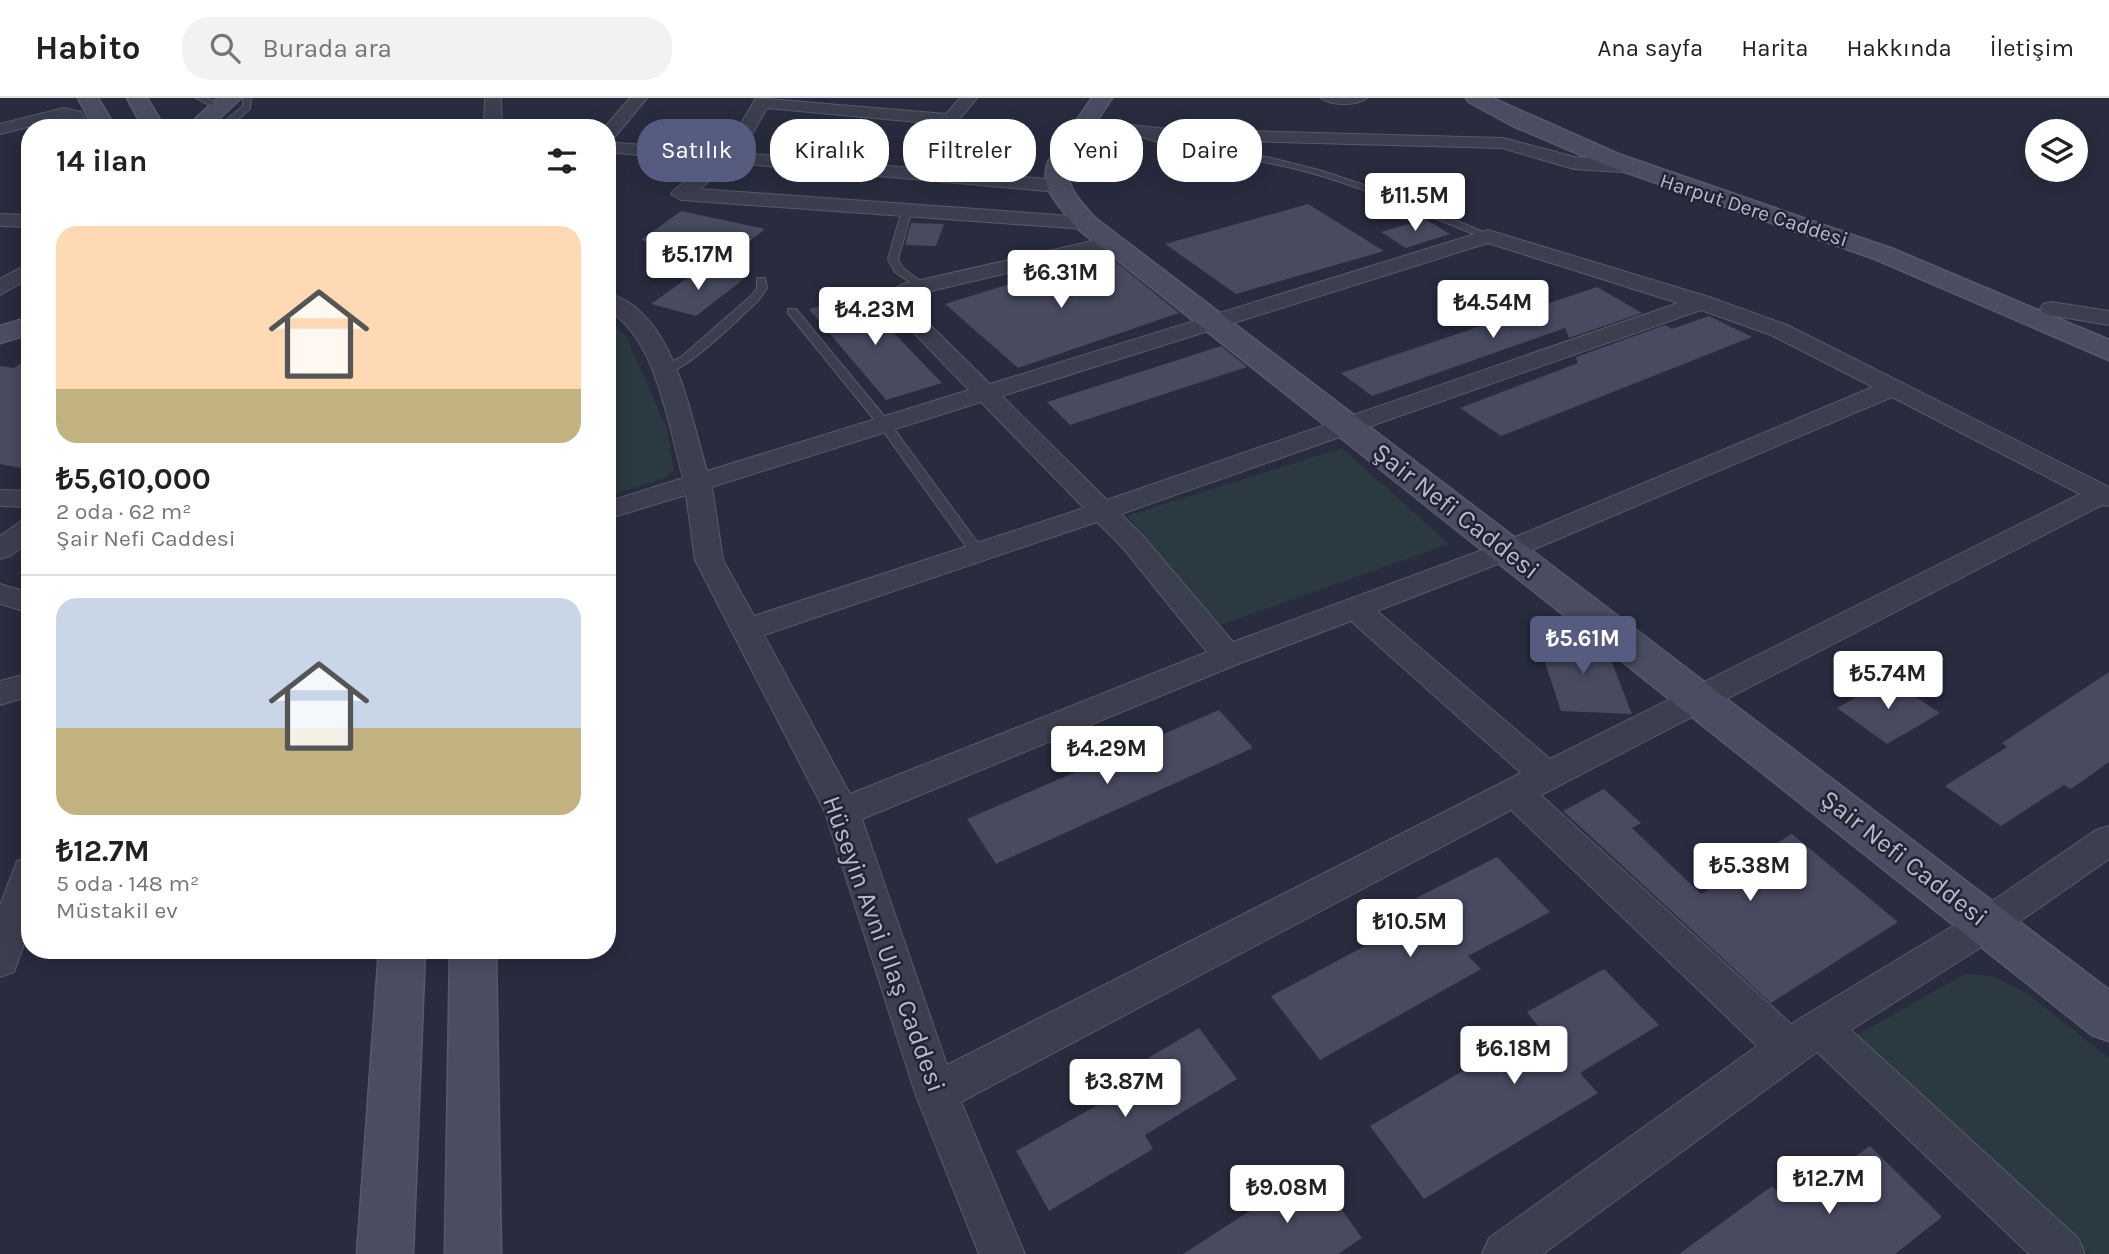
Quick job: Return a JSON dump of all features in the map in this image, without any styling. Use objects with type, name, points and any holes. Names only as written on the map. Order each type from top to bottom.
[{"type":"street","points":[[88,98],[100,119]]},
{"type":"street","points":[[137,98],[149,119]]},
{"type":"street","points":[[493,119],[493,99],[514,98]]},
{"type":"street","points":[[616,125],[639,98]]},
{"type":"street","points":[[951,119],[969,98]]},
{"type":"street","points":[[1329,98],[1359,98]]},
{"type":"street","name":"Harput Dere Caddesi","points":[[1476,98],[1622,166],[1852,242],[2042,313]]},
{"type":"street","name":"Harput Dere Caddesi","points":[[1499,98],[1588,140],[1682,175],[1890,243],[2042,313]]},
{"type":"street","points":[[753,119],[764,100],[941,119]]},
{"type":"street","points":[[1006,182],[1058,186],[1056,168],[1093,112]]},
{"type":"street","points":[[40,119],[64,113],[77,119]]},
{"type":"street","points":[[0,129],[21,124]]},
{"type":"street","points":[[1143,131],[1338,140],[1503,143],[1574,163],[1622,166]]},
{"type":"street","points":[[616,148],[637,150]]},
{"type":"street","points":[[756,160],[903,174]]},
{"type":"street","points":[[697,182],[681,194],[907,210],[1098,233]]},
{"type":"street","name":"Şair Nefi Caddesi","points":[[1058,186],[1098,233],[1989,923],[2109,1019]]},
{"type":"street","points":[[0,220],[21,221]]},
{"type":"street","points":[[1098,233],[905,292],[897,304],[1133,542],[1227,656]]},
{"type":"street","points":[[616,508],[1488,236],[1702,302],[1779,330],[2106,496]]},
{"type":"street","points":[[0,288],[21,275]]},
{"type":"street","points":[[745,630],[1103,511],[1702,302]]},
{"type":"street","name":"Hüseyin Avni Ulaş Caddesi","points":[[616,305],[642,326],[654,344],[698,484],[709,560],[842,812],[936,1093],[1002,1254]]},
{"type":"street","points":[[0,319],[21,313]]},
{"type":"street","points":[[2042,313],[2109,318]]},
{"type":"street","points":[[2042,313],[2109,335]]},
{"type":"street","points":[[2042,313],[2109,351]]},
{"type":"street","points":[[0,335],[21,328]]},
{"type":"street","points":[[842,812],[1227,656],[1506,551],[1895,387]]},
{"type":"street","points":[[936,1093],[1531,784],[2106,496]]},
{"type":"street","points":[[0,498],[21,499]]},
{"type":"street","points":[[0,550],[21,535]]},
{"type":"street","points":[[0,594],[21,600]]},
{"type":"street","points":[[1354,607],[1531,784],[1804,1038],[2062,1254]]},
{"type":"street","points":[[0,693],[21,687]]},
{"type":"street","points":[[1505,1254],[1804,1038],[1989,923],[2109,840]]},
{"type":"street","points":[[0,960],[21,899]]},
{"type":"street","points":[[384,1254],[401,959]]},
{"type":"street","points":[[473,959],[473,1254]]},
{"type":"lane","points":[[200,98],[224,111],[247,107],[247,98]]},
{"type":"lane","points":[[1143,134],[1170,146],[1266,160],[1309,170],[1488,236]]},
{"type":"lane","points":[[907,210],[893,259],[899,270],[921,287]]},
{"type":"lane","points":[[665,372],[685,359],[755,298],[762,288],[761,280]]},
{"type":"lane","points":[[792,311],[885,425],[978,553]]},
{"type":"shaded area","points":[[616,327],[626,336],[667,429],[674,469],[666,477],[616,494]]},
{"type":"shaded area","points":[[1342,448],[1449,544],[1220,625],[1127,516]]},
{"type":"shaded area","points":[[1965,974],[1992,976],[2028,994],[2109,1058],[2109,1254],[2090,1254],[1932,1114],[1852,1038]]},
{"type":"building","points":[[1308,204],[1384,251],[1236,294],[1165,244]]},
{"type":"building","points":[[681,211],[765,229],[728,258],[641,240]]},
{"type":"building","points":[[1425,219],[1450,234],[1406,248],[1381,232]]},
{"type":"building","points":[[911,223],[944,224],[936,246],[905,245]]},
{"type":"building","points":[[1106,254],[1179,313],[1018,368],[945,304]]},
{"type":"building","points":[[701,268],[744,279],[696,316],[651,304]]},
{"type":"building","points":[[1597,287],[1642,313],[1569,338],[1565,328],[1372,396],[1341,373]]},
{"type":"building","points":[[862,295],[942,383],[886,400],[809,309]]},
{"type":"building","points":[[1709,316],[1752,337],[1501,436],[1460,408],[1578,363],[1576,357],[1665,325],[1672,329]]},
{"type":"building","points":[[1221,346],[1247,367],[1070,425],[1047,402]]},
{"type":"building","points":[[21,364],[21,468],[0,464],[0,366],[14,368]]},
{"type":"building","points":[[1536,635],[1587,637],[1609,655],[1632,714],[1561,711]]},
{"type":"building","points":[[2109,672],[2109,762],[2071,789],[2064,785],[2001,826],[1945,786],[2007,747],[2002,743]]},
{"type":"building","points":[[1889,679],[1940,713],[1887,744],[1837,708]]},
{"type":"building","points":[[1219,710],[1253,748],[996,864],[967,819]]},
{"type":"building","points":[[1604,789],[1641,823],[1632,828],[1701,894],[1751,865],[1746,861],[1792,834],[1898,922],[1771,1003],[1563,811]]},
{"type":"building","points":[[1497,857],[1550,912],[1468,956],[1481,969],[1320,1060],[1271,996],[1429,912],[1416,898]]},
{"type":"building","points":[[1604,969],[1659,1025],[1580,1073],[1598,1093],[1424,1199],[1370,1126],[1538,1026],[1527,1012]]},
{"type":"building","points":[[1199,1028],[1237,1079],[1145,1135],[1153,1149],[1049,1211],[1016,1151],[1117,1094],[1109,1081]]},
{"type":"building","points":[[1870,1146],[1942,1217],[1895,1254],[1679,1254],[1772,1186],[1789,1203]]},
{"type":"building","points":[[1313,1170],[1362,1238],[1338,1254],[1183,1254]]}]
